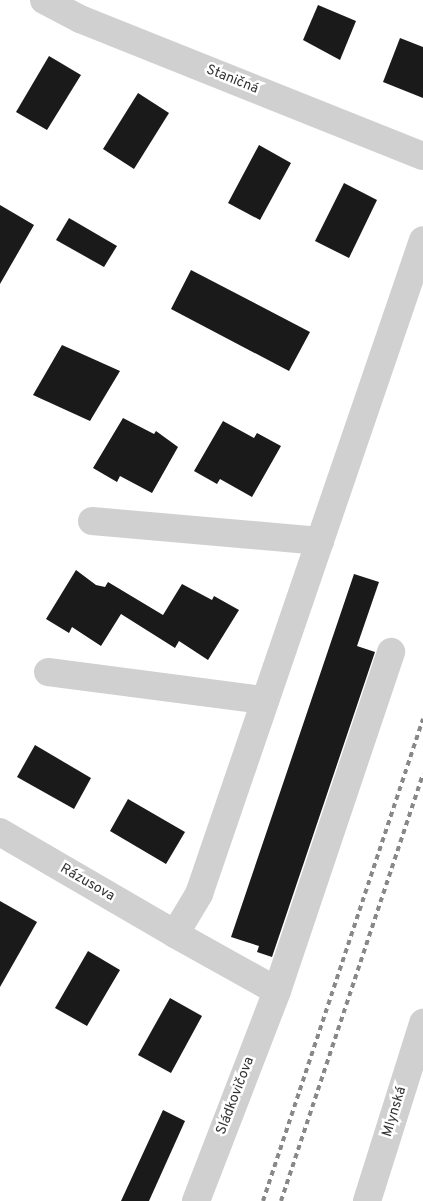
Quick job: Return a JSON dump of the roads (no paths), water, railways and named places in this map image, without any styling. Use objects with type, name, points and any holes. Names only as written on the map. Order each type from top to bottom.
[{"type":"street","name":"Staničná","points":[[44,0],[80,19],[423,156]]},
{"type":"street","points":[[175,934],[199,894],[423,240]]},
{"type":"street","points":[[92,521],[320,541]]},
{"type":"street","name":"Sládkovičova","points":[[196,1201],[277,991],[391,652]]},
{"type":"street","points":[[48,672],[265,700]]},
{"type":"street","name":"Rázusova","points":[[0,832],[277,991]]},
{"type":"street","name":"Mlynská","points":[[367,1201],[423,1023]]},
{"type":"railway","points":[[263,1201],[423,719]]},
{"type":"railway","points":[[281,1201],[423,774]]}]
